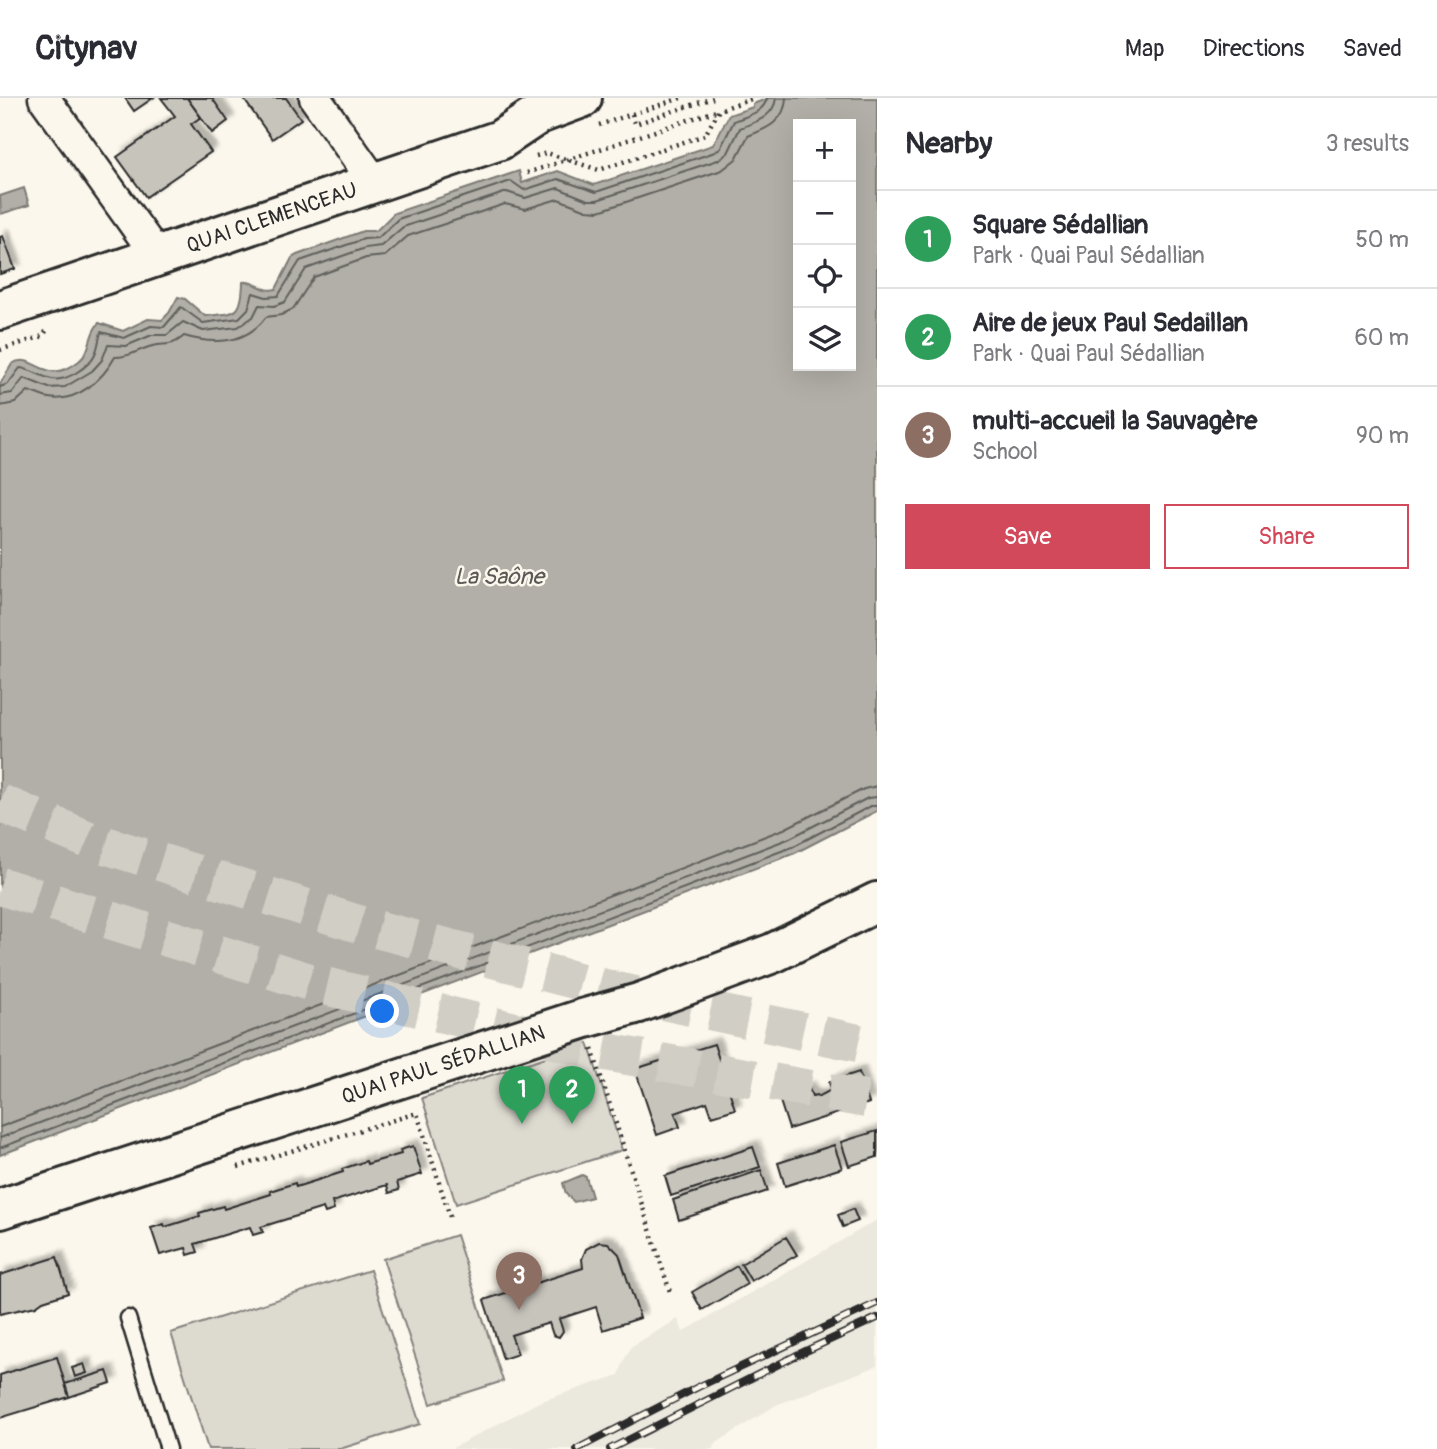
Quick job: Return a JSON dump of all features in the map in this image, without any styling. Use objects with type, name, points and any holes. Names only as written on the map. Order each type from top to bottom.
[{"type":"main road","name":"QUAI CLEMENCEAU","points":[[0,310],[151,248],[368,174],[493,120],[540,114],[587,113]]},
{"type":"main road","name":"QUAI CLEMENCEAU","points":[[0,287],[151,248]]},
{"type":"main road","name":"QUAI PAUL SÉDALLIAN","points":[[0,1209],[582,1019],[639,1003],[773,953],[877,902]]},
{"type":"street","points":[[44,98],[151,248]]},
{"type":"street","points":[[315,98],[368,174]]},
{"type":"lane","points":[[128,1318],[168,1449]]},
{"type":"path","points":[[587,113],[632,114],[681,98]]},
{"type":"path","points":[[632,114],[635,124],[713,98]]},
{"type":"path","points":[[527,173],[754,98]]},
{"type":"path","points":[[534,156],[547,153],[599,170],[705,135],[719,110]]},
{"type":"path","points":[[0,351],[43,336],[50,324]]},
{"type":"path","points":[[582,1019],[671,1295]]},
{"type":"path","points":[[236,1168],[417,1113],[450,1217]]},
{"type":"shaded area","points":[[588,1043],[622,1150],[456,1204],[422,1098]]},
{"type":"shaded area","points":[[877,1220],[877,1366],[776,1405],[715,1444],[713,1449],[451,1449],[539,1402],[619,1375],[632,1346],[678,1319],[683,1332]]},
{"type":"shaded area","points":[[456,1235],[503,1381],[431,1404],[383,1259]]},
{"type":"shaded area","points":[[370,1270],[420,1424],[340,1449],[208,1449],[171,1333]]},
{"type":"water","name":"La Saône","points":[[769,98],[877,98],[877,811],[795,853],[0,1155],[0,384],[12,364],[27,362],[48,371],[67,369],[83,357],[99,323],[123,331],[148,319],[162,320],[178,297],[185,299],[205,316],[230,313],[239,307],[243,282],[276,289],[292,258],[363,231],[376,231],[394,213],[519,171],[522,183],[558,171],[594,185],[713,145],[729,115],[753,107],[753,104]]},
{"type":"water","points":[[24,188],[29,205],[1,214],[0,196]]},
{"type":"water","points":[[582,1175],[586,1177],[592,1197],[574,1202],[566,1194],[563,1183]]},
{"type":"building","points":[[125,98],[153,98],[134,111]]},
{"type":"building","points":[[161,98],[187,98],[201,117],[191,124],[211,152],[146,197],[117,157],[175,116]]},
{"type":"building","points":[[187,98],[212,98],[228,121],[212,133]]},
{"type":"building","points":[[243,98],[286,98],[301,119],[272,139]]},
{"type":"building","points":[[3,236],[15,269],[0,274],[0,237]]},
{"type":"building","points":[[714,1044],[735,1109],[712,1116],[707,1102],[675,1113],[680,1127],[657,1135],[635,1069]]},
{"type":"building","points":[[859,1072],[869,1103],[789,1129],[779,1098],[809,1088],[812,1096],[818,1097],[831,1090],[829,1082]]},
{"type":"building","points":[[877,1131],[877,1157],[849,1166],[841,1142]]},
{"type":"building","points":[[834,1145],[842,1168],[785,1186],[778,1163]]},
{"type":"building","points":[[413,1146],[422,1174],[397,1182],[399,1190],[389,1193],[387,1185],[332,1202],[334,1210],[325,1213],[323,1208],[261,1227],[263,1232],[253,1235],[250,1227],[195,1244],[198,1252],[188,1255],[186,1248],[160,1255],[151,1228],[164,1224],[165,1227],[223,1206],[224,1209],[295,1183],[296,1187],[343,1172],[342,1169],[366,1161],[367,1164],[401,1154],[400,1150]]},
{"type":"building","points":[[753,1147],[760,1167],[671,1196],[665,1176]]},
{"type":"building","points":[[761,1170],[768,1191],[679,1220],[673,1200]]},
{"type":"building","points":[[853,1209],[858,1221],[843,1227],[838,1215]]},
{"type":"building","points":[[786,1237],[797,1255],[751,1281],[741,1264]]},
{"type":"building","points":[[599,1242],[608,1243],[619,1254],[640,1318],[603,1330],[596,1307],[559,1319],[563,1331],[559,1337],[553,1335],[549,1323],[511,1335],[518,1354],[503,1359],[484,1300],[583,1268],[582,1259],[586,1249]]},
{"type":"building","points":[[57,1257],[68,1293],[36,1306],[0,1314],[0,1275]]},
{"type":"building","points":[[737,1266],[747,1284],[702,1310],[692,1292]]},
{"type":"building","points":[[57,1357],[69,1397],[0,1418],[0,1375]]},
{"type":"building","points":[[84,1364],[87,1373],[75,1377],[72,1368]]},
{"type":"building","points":[[107,1371],[111,1383],[69,1397],[65,1384]]},
{"type":"tunnel","points":[[0,803],[89,840],[368,927],[617,991],[877,1047]]},
{"type":"tunnel","points":[[0,886],[316,984],[600,1051],[877,1101]]},
{"type":"railway","points":[[577,1449],[698,1387],[877,1303]]},
{"type":"railway","points":[[610,1449],[877,1318]]},
{"type":"place","name":"Square Sédallian","points":[[522,1124]]},
{"type":"place","name":"Aire de jeux Paul Sedaillan","points":[[572,1124]]},
{"type":"place","name":"multi-accueil la Sauvagère","points":[[519,1310]]}]
